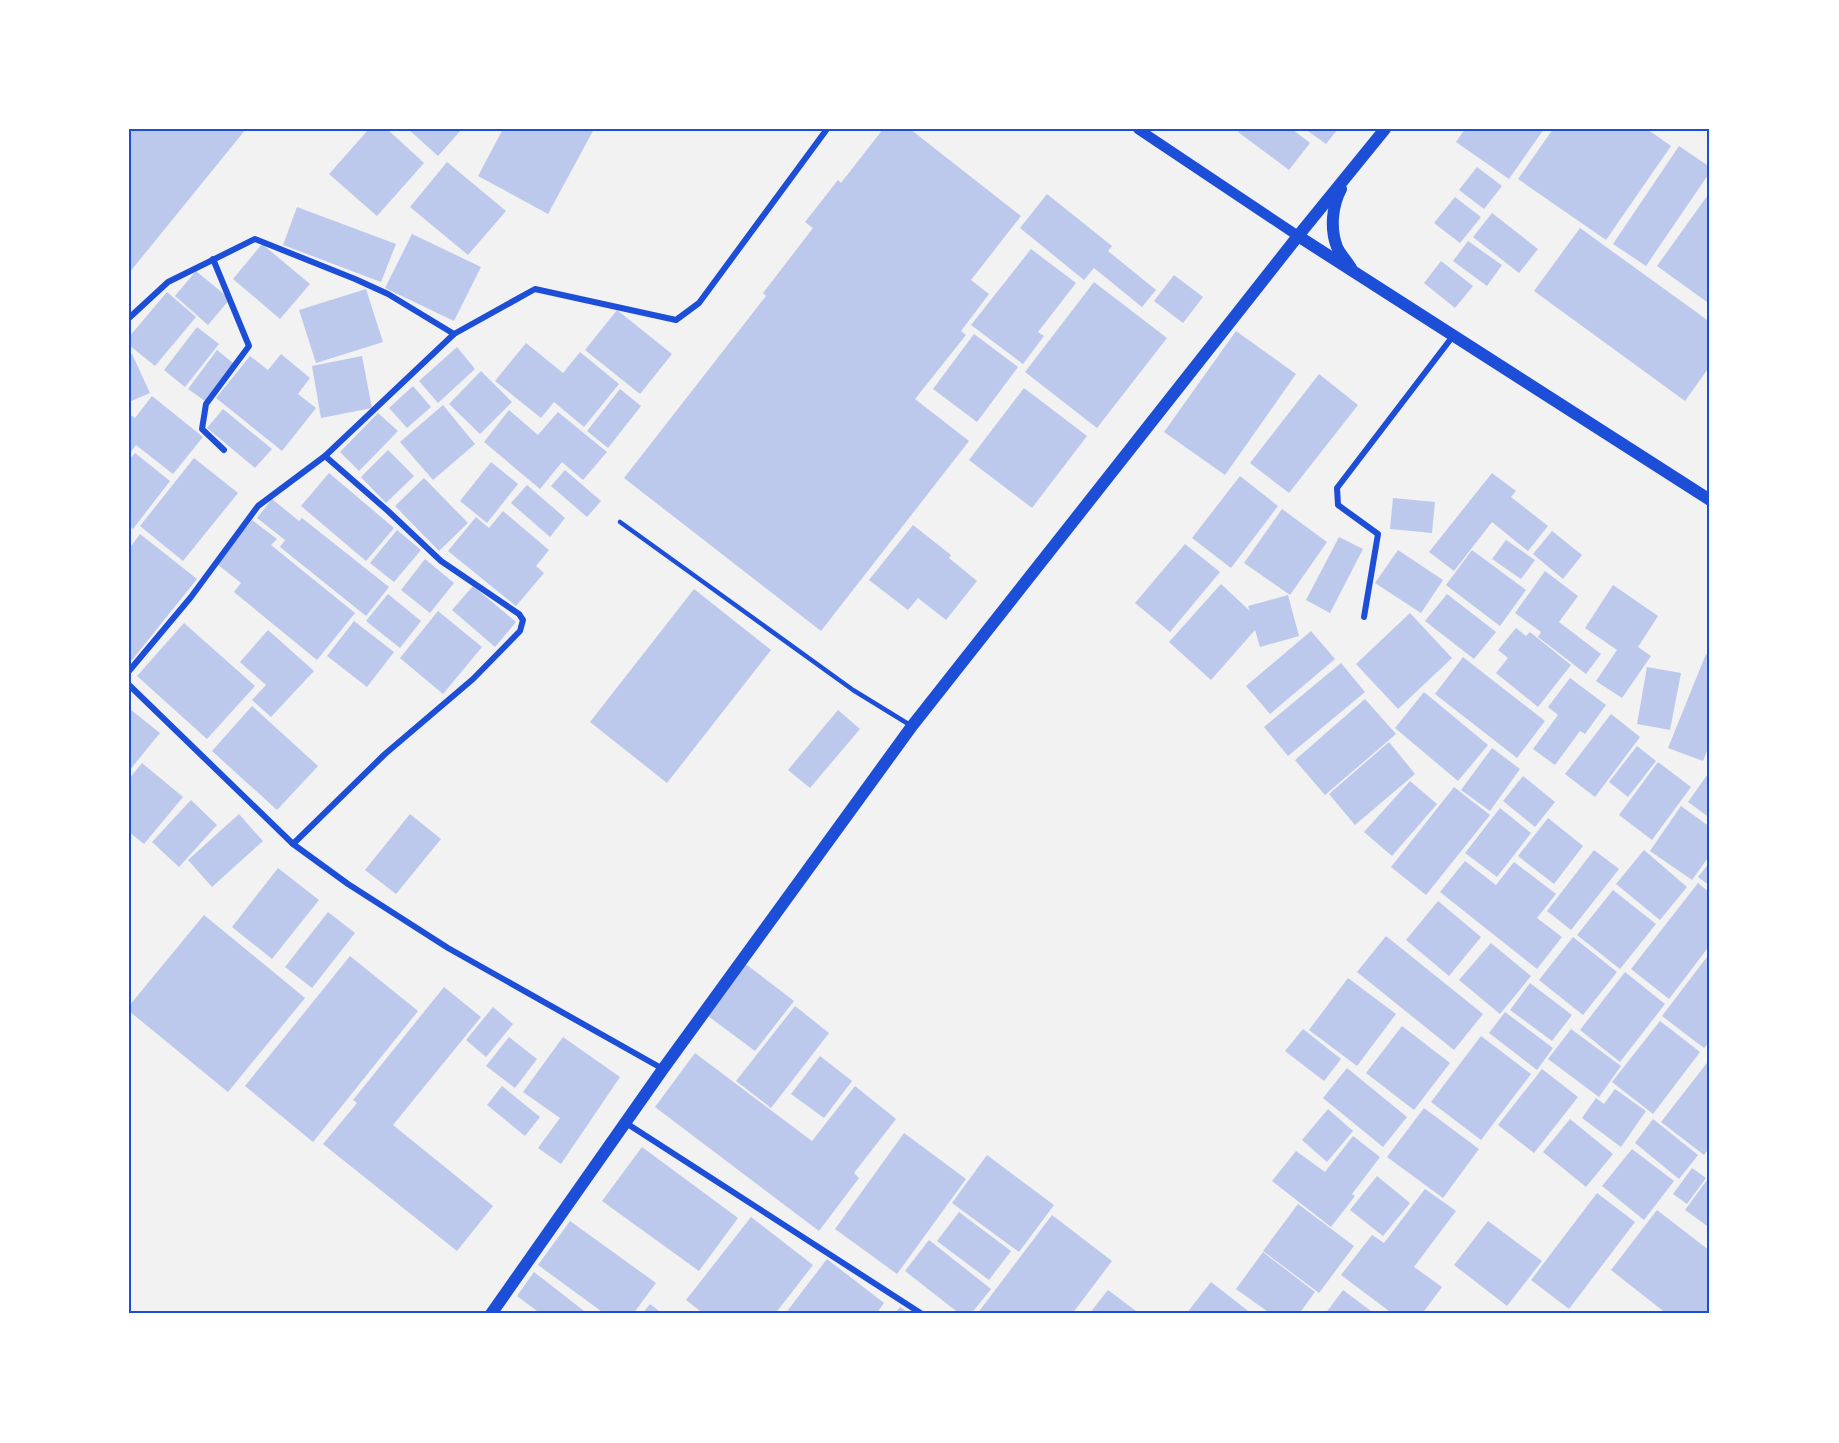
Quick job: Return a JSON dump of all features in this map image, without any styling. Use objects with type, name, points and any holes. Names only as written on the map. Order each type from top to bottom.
[{"type":"main road","points":[[491,1314],[663,1069],[912,726],[1385,129]]},
{"type":"main road","points":[[1348,176],[1336,198],[1332,223],[1337,247],[1351,268],[1371,283]]},
{"type":"main road","points":[[1298,236],[1710,500]]},
{"type":"street","points":[[129,671],[191,597],[258,506],[325,456],[454,333],[535,289],[675,320],[699,303],[827,129]]},
{"type":"street","points":[[1138,129],[1298,236]]},
{"type":"street","points":[[129,318],[168,282],[255,239],[388,294],[454,333]]},
{"type":"street","points":[[213,259],[249,346],[206,404],[202,429],[224,450]]},
{"type":"street","points":[[1364,617],[1378,534],[1338,505],[1337,488],[1453,336]]},
{"type":"street","points":[[293,844],[385,754],[473,679],[520,631],[523,621],[519,614],[441,561],[388,510],[325,456]]},
{"type":"street","points":[[129,685],[293,844],[348,884],[448,948],[663,1069]]},
{"type":"street","points":[[625,1123],[922,1314]]},
{"type":"lane","points":[[620,522],[853,690],[912,726]]},
{"type":"building","points":[[129,129],[246,129],[129,273]]},
{"type":"building","points":[[369,129],[387,129],[424,163],[377,216],[329,174]]},
{"type":"building","points":[[408,129],[462,129],[438,156]]},
{"type":"building","points":[[503,129],[594,129],[548,214],[478,176]]},
{"type":"building","points":[[883,129],[910,129],[1021,216],[971,280],[989,294],[961,331],[966,335],[915,399],[969,441],[821,631],[624,478],[766,296],[763,293],[813,228],[805,222],[838,180],[841,183]]},
{"type":"building","points":[[1240,129],[1292,129],[1310,143],[1289,170],[1238,132]]},
{"type":"building","points":[[1305,129],[1338,129],[1326,144]]},
{"type":"building","points":[[1465,129],[1544,129],[1509,179],[1456,142]]},
{"type":"building","points":[[1553,129],[1647,129],[1671,146],[1606,240],[1518,179]]},
{"type":"building","points":[[1679,146],[1710,167],[1710,172],[1646,266],[1613,244]]},
{"type":"building","points":[[447,162],[506,211],[468,255],[410,207]]},
{"type":"building","points":[[1477,167],[1502,186],[1484,209],[1459,190]]},
{"type":"building","points":[[1710,192],[1710,297],[1707,302],[1657,266]]},
{"type":"building","points":[[1047,194],[1112,246],[1108,251],[1156,290],[1142,307],[1094,268],[1084,280],[1020,228]]},
{"type":"building","points":[[1455,197],[1481,217],[1460,243],[1434,223]]},
{"type":"building","points":[[297,207],[396,244],[381,282],[283,245]]},
{"type":"building","points":[[1492,213],[1538,249],[1519,273],[1473,237]]},
{"type":"building","points":[[1580,228],[1710,322],[1710,366],[1685,401],[1534,291]]},
{"type":"building","points":[[412,234],[481,267],[454,321],[385,288]]},
{"type":"building","points":[[1468,241],[1502,265],[1487,286],[1453,261]]},
{"type":"building","points":[[262,244],[310,284],[280,319],[233,279]]},
{"type":"building","points":[[1031,249],[1076,283],[1038,332],[1044,336],[1023,364],[971,325]]},
{"type":"building","points":[[1441,261],[1473,286],[1455,308],[1424,283]]},
{"type":"building","points":[[196,271],[230,299],[208,325],[175,296]]},
{"type":"building","points":[[1174,275],[1203,297],[1183,323],[1154,301]]},
{"type":"building","points":[[1094,282],[1167,338],[1097,428],[1025,372]]},
{"type":"building","points":[[366,289],[383,342],[316,363],[299,310]]},
{"type":"building","points":[[167,292],[196,317],[155,366],[129,345],[129,337]]},
{"type":"building","points":[[617,310],[672,354],[640,394],[585,350]]},
{"type":"building","points":[[197,327],[219,344],[185,387],[164,370]]},
{"type":"building","points":[[1236,331],[1296,374],[1225,475],[1164,432]]},
{"type":"building","points":[[974,334],[1018,367],[977,422],[933,389]]},
{"type":"building","points":[[526,343],[563,373],[580,352],[619,384],[584,427],[554,402],[541,418],[495,381]]},
{"type":"building","points":[[457,347],[475,369],[438,403],[419,381]]},
{"type":"building","points":[[217,350],[233,363],[205,401],[188,389]]},
{"type":"building","points":[[132,354],[150,393],[129,402],[129,355]]},
{"type":"building","points":[[281,354],[310,378],[298,394],[316,408],[282,451],[216,398],[250,356],[268,370]]},
{"type":"building","points":[[362,356],[372,408],[321,418],[312,366]]},
{"type":"building","points":[[481,371],[512,402],[480,434],[449,404]]},
{"type":"building","points":[[1319,374],[1358,405],[1289,493],[1250,463]]},
{"type":"building","points":[[413,386],[431,407],[407,428],[389,408]]},
{"type":"building","points":[[1024,388],[1087,436],[1032,508],[969,460]]},
{"type":"building","points":[[620,389],[641,406],[608,448],[587,431]]},
{"type":"building","points":[[152,396],[203,437],[173,474],[136,445],[129,454],[129,414],[135,418]]},
{"type":"building","points":[[443,405],[475,444],[433,480],[400,442]]},
{"type":"building","points":[[223,409],[272,449],[255,468],[207,428]]},
{"type":"building","points":[[509,410],[538,435],[558,412],[607,452],[583,480],[562,462],[540,489],[484,442]]},
{"type":"building","points":[[378,413],[398,431],[359,471],[340,452]]},
{"type":"building","points":[[388,450],[414,476],[386,503],[361,477]]},
{"type":"building","points":[[135,453],[170,481],[133,529],[129,526],[129,460]]},
{"type":"building","points":[[194,458],[238,493],[183,561],[140,526]]},
{"type":"building","points":[[491,462],[518,484],[487,523],[460,501]]},
{"type":"building","points":[[565,470],[601,501],[587,517],[551,486]]},
{"type":"building","points":[[329,473],[394,528],[366,561],[301,506]]},
{"type":"building","points":[[1492,473],[1516,491],[1511,497],[1548,526],[1528,551],[1492,522],[1454,571],[1429,552]]},
{"type":"building","points":[[1240,476],[1278,506],[1231,568],[1192,538]]},
{"type":"building","points":[[424,478],[468,523],[439,551],[395,506]]},
{"type":"building","points":[[527,485],[565,518],[550,537],[511,503]]},
{"type":"building","points":[[1393,498],[1435,502],[1432,533],[1390,529]]},
{"type":"building","points":[[272,499],[299,521],[302,518],[389,587],[366,616],[280,547],[285,540],[257,518]]},
{"type":"building","points":[[1282,509],[1327,542],[1290,595],[1244,563]]},
{"type":"building","points":[[503,511],[549,550],[536,566],[544,573],[516,606],[448,551],[476,517],[489,528]]},
{"type":"building","points":[[252,520],[277,539],[271,545],[355,613],[317,660],[234,592],[241,583],[217,564]]},
{"type":"building","points":[[913,525],[951,555],[949,558],[977,581],[946,620],[918,598],[908,610],[869,580]]},
{"type":"building","points":[[397,530],[421,550],[394,582],[370,563]]},
{"type":"building","points":[[1552,531],[1582,555],[1563,579],[1533,554]]},
{"type":"building","points":[[140,534],[197,579],[132,660],[129,658],[129,549]]},
{"type":"building","points":[[1339,537],[1363,549],[1330,613],[1306,600]]},
{"type":"building","points":[[1506,540],[1535,560],[1521,579],[1492,559]]},
{"type":"building","points":[[1185,544],[1220,572],[1170,632],[1135,603]]},
{"type":"building","points":[[1398,550],[1443,580],[1421,613],[1375,583]]},
{"type":"building","points":[[1472,550],[1526,590],[1500,626],[1446,585]]},
{"type":"building","points":[[425,559],[454,583],[430,613],[401,590]]},
{"type":"building","points":[[1545,571],[1578,596],[1559,622],[1601,654],[1586,674],[1538,637],[1541,632],[1515,613]]},
{"type":"building","points":[[1221,584],[1250,611],[1248,606],[1288,595],[1299,636],[1260,647],[1255,630],[1211,680],[1169,642]]},
{"type":"building","points":[[1613,585],[1658,616],[1638,647],[1651,656],[1622,698],[1596,681],[1617,650],[1585,628]]},
{"type":"building","points":[[473,586],[516,622],[495,647],[452,610]]},
{"type":"building","points":[[694,589],[771,650],[667,783],[590,722]]},
{"type":"building","points":[[388,594],[421,621],[400,648],[366,621]]},
{"type":"building","points":[[1447,594],[1496,632],[1474,659],[1425,621]]},
{"type":"building","points":[[438,611],[482,647],[443,694],[400,658]]},
{"type":"building","points":[[1410,613],[1452,658],[1398,709],[1356,664]]},
{"type":"building","points":[[354,621],[394,652],[367,687],[327,656]]},
{"type":"building","points":[[184,623],[255,686],[207,739],[137,676]]},
{"type":"building","points":[[1516,628],[1526,636],[1530,632],[1571,665],[1538,707],[1496,673],[1508,658],[1498,650]]},
{"type":"building","points":[[268,630],[314,671],[271,717],[252,700],[266,685],[240,662]]},
{"type":"building","points":[[1311,631],[1335,659],[1270,714],[1246,686]]},
{"type":"building","points":[[1706,654],[1710,656],[1710,744],[1703,761],[1668,748]]},
{"type":"building","points":[[1463,657],[1545,721],[1517,758],[1435,694]]},
{"type":"building","points":[[1341,663],[1365,692],[1288,756],[1264,727]]},
{"type":"building","points":[[1647,667],[1681,673],[1670,730],[1637,724]]},
{"type":"building","points":[[1570,678],[1606,705],[1585,734],[1580,731],[1555,765],[1533,749],[1558,715],[1548,707]]},
{"type":"building","points":[[1424,692],[1488,745],[1458,781],[1395,728]]},
{"type":"building","points":[[1365,699],[1396,734],[1325,795],[1295,760]]},
{"type":"building","points":[[252,706],[318,766],[277,810],[212,751]]},
{"type":"building","points":[[131,710],[160,733],[129,771],[129,712]]},
{"type":"building","points":[[838,710],[860,729],[810,788],[788,770]]},
{"type":"building","points":[[1611,714],[1640,737],[1595,797],[1565,774]]},
{"type":"building","points":[[1389,742],[1415,774],[1355,825],[1329,794]]},
{"type":"building","points":[[1637,746],[1656,761],[1628,797],[1609,782]]},
{"type":"building","points":[[1492,748],[1520,769],[1490,811],[1461,790]]},
{"type":"building","points":[[1658,762],[1691,787],[1652,840],[1619,815]]},
{"type":"building","points":[[142,763],[183,797],[144,844],[129,832],[129,779]]},
{"type":"building","points":[[1710,771],[1710,818],[1688,802]]},
{"type":"building","points":[[1523,776],[1555,802],[1535,827],[1503,801]]},
{"type":"building","points":[[1410,781],[1437,804],[1392,856],[1364,832]]},
{"type":"building","points":[[1454,787],[1490,815],[1426,895],[1391,867]]},
{"type":"building","points":[[191,800],[217,825],[179,867],[152,842]]},
{"type":"building","points":[[1681,806],[1710,827],[1710,855],[1692,880],[1650,851]]},
{"type":"building","points":[[1500,808],[1531,833],[1497,877],[1465,853]]},
{"type":"building","points":[[239,814],[263,841],[212,887],[188,860]]},
{"type":"building","points":[[410,814],[441,839],[396,894],[365,870]]},
{"type":"building","points":[[1548,818],[1583,846],[1554,884],[1518,856]]},
{"type":"building","points":[[1594,850],[1619,869],[1571,930],[1547,911]]},
{"type":"building","points":[[1644,850],[1687,887],[1660,920],[1616,884]]},
{"type":"building","points":[[1465,861],[1496,885],[1514,862],[1556,894],[1537,918],[1562,937],[1537,969],[1440,892]]},
{"type":"building","points":[[1710,862],[1710,886],[1698,877]]},
{"type":"building","points":[[278,868],[319,900],[272,959],[232,927]]},
{"type":"building","points":[[1698,883],[1710,893],[1710,945],[1669,999],[1631,969]]},
{"type":"building","points":[[1613,890],[1656,924],[1620,969],[1577,935]]},
{"type":"building","points":[[1438,901],[1481,937],[1449,976],[1406,940]]},
{"type":"building","points":[[328,912],[355,933],[312,988],[285,967]]},
{"type":"building","points":[[204,915],[305,998],[228,1092],[129,1011],[129,1006]]},
{"type":"building","points":[[1386,936],[1483,1014],[1454,1050],[1357,972]]},
{"type":"building","points":[[1573,937],[1617,972],[1583,1015],[1539,980]]},
{"type":"building","points":[[1491,943],[1531,976],[1500,1014],[1459,980]]},
{"type":"building","points":[[1710,953],[1710,1041],[1704,1048],[1662,1016]]},
{"type":"building","points":[[350,956],[418,1011],[313,1142],[245,1086]]},
{"type":"building","points":[[743,962],[794,1001],[755,1051],[704,1013]]},
{"type":"building","points":[[1625,972],[1665,1004],[1620,1062],[1580,1030]]},
{"type":"building","points":[[1348,978],[1396,1014],[1357,1066],[1309,1030]]},
{"type":"building","points":[[1530,983],[1572,1015],[1552,1041],[1510,1010]]},
{"type":"building","points":[[444,987],[481,1017],[393,1125],[493,1206],[457,1251],[323,1144],[357,1103],[353,1100]]},
{"type":"building","points":[[795,1006],[829,1033],[771,1108],[736,1081]]},
{"type":"building","points":[[493,1007],[513,1024],[486,1057],[466,1040]]},
{"type":"building","points":[[1505,1012],[1553,1048],[1537,1070],[1489,1033]]},
{"type":"building","points":[[1660,1021],[1700,1052],[1653,1114],[1612,1082]]},
{"type":"building","points":[[1402,1026],[1450,1063],[1414,1110],[1366,1073]]},
{"type":"building","points":[[1303,1029],[1341,1059],[1324,1081],[1285,1051]]},
{"type":"building","points":[[1571,1029],[1621,1066],[1599,1097],[1548,1059]]},
{"type":"building","points":[[1481,1036],[1531,1074],[1481,1140],[1431,1102]]},
{"type":"building","points":[[509,1037],[537,1059],[515,1088],[486,1066]]},
{"type":"building","points":[[563,1037],[620,1077],[561,1164],[538,1148],[560,1118],[523,1092]]},
{"type":"building","points":[[695,1053],[812,1141],[855,1086],[896,1119],[854,1173],[859,1178],[819,1231],[655,1107]]},
{"type":"building","points":[[820,1056],[852,1081],[824,1118],[791,1094]]},
{"type":"building","points":[[1710,1059],[1710,1147],[1704,1155],[1661,1122]]},
{"type":"building","points":[[1347,1068],[1407,1117],[1383,1147],[1323,1098]]},
{"type":"building","points":[[1542,1069],[1578,1097],[1534,1153],[1498,1125]]},
{"type":"building","points":[[502,1086],[540,1117],[525,1136],[487,1105]]},
{"type":"building","points":[[1615,1089],[1646,1111],[1621,1147],[1582,1118],[1596,1098],[1604,1104]]},
{"type":"building","points":[[1424,1108],[1479,1149],[1443,1198],[1387,1157]]},
{"type":"building","points":[[1328,1109],[1353,1131],[1327,1162],[1302,1140]]},
{"type":"building","points":[[1570,1119],[1613,1154],[1586,1187],[1543,1152]]},
{"type":"building","points":[[1653,1119],[1698,1155],[1679,1179],[1635,1143]]},
{"type":"building","points":[[904,1133],[966,1179],[897,1274],[835,1229]]},
{"type":"building","points":[[1353,1136],[1380,1157],[1352,1194],[1355,1196],[1331,1227],[1272,1181],[1296,1151],[1325,1172]]},
{"type":"building","points":[[642,1147],[738,1218],[699,1271],[602,1201]]},
{"type":"building","points":[[1632,1149],[1674,1181],[1644,1220],[1602,1186]]},
{"type":"building","points":[[987,1155],[1054,1205],[1019,1252],[952,1203]]},
{"type":"building","points":[[1692,1168],[1706,1178],[1687,1204],[1673,1194]]},
{"type":"building","points":[[1377,1176],[1410,1203],[1383,1236],[1350,1210]]},
{"type":"building","points":[[1710,1176],[1710,1228],[1685,1210]]},
{"type":"building","points":[[1425,1189],[1456,1211],[1414,1267],[1442,1287],[1422,1314],[1393,1314],[1341,1275],[1372,1235],[1384,1243]]},
{"type":"building","points":[[1597,1193],[1635,1222],[1569,1309],[1531,1280]]},
{"type":"building","points":[[1298,1204],[1354,1246],[1319,1293],[1263,1251]]},
{"type":"building","points":[[1657,1210],[1710,1251],[1710,1314],[1667,1314],[1611,1270]]},
{"type":"building","points":[[959,1212],[1011,1251],[989,1280],[937,1241]]},
{"type":"building","points":[[1052,1215],[1112,1261],[1072,1314],[977,1314]]},
{"type":"building","points":[[751,1217],[813,1265],[775,1314],[704,1314],[686,1300]]},
{"type":"building","points":[[570,1221],[656,1283],[633,1314],[605,1314],[538,1265]]},
{"type":"building","points":[[1488,1221],[1542,1261],[1507,1306],[1454,1265]]},
{"type":"building","points":[[929,1240],[991,1289],[971,1314],[960,1314],[905,1271]]},
{"type":"building","points":[[1263,1252],[1315,1292],[1299,1314],[1271,1314],[1236,1289]]},
{"type":"building","points":[[827,1259],[884,1303],[876,1314],[785,1314]]},
{"type":"building","points":[[534,1272],[588,1314],[541,1314],[517,1296]]},
{"type":"building","points":[[1211,1282],[1252,1314],[1186,1314]]},
{"type":"building","points":[[1108,1290],[1140,1314],[1089,1314]]},
{"type":"building","points":[[1343,1290],[1375,1314],[1325,1314]]},
{"type":"building","points":[[650,1304],[663,1314],[642,1314]]},
{"type":"building","points":[[900,1307],[910,1314],[894,1314]]}]
